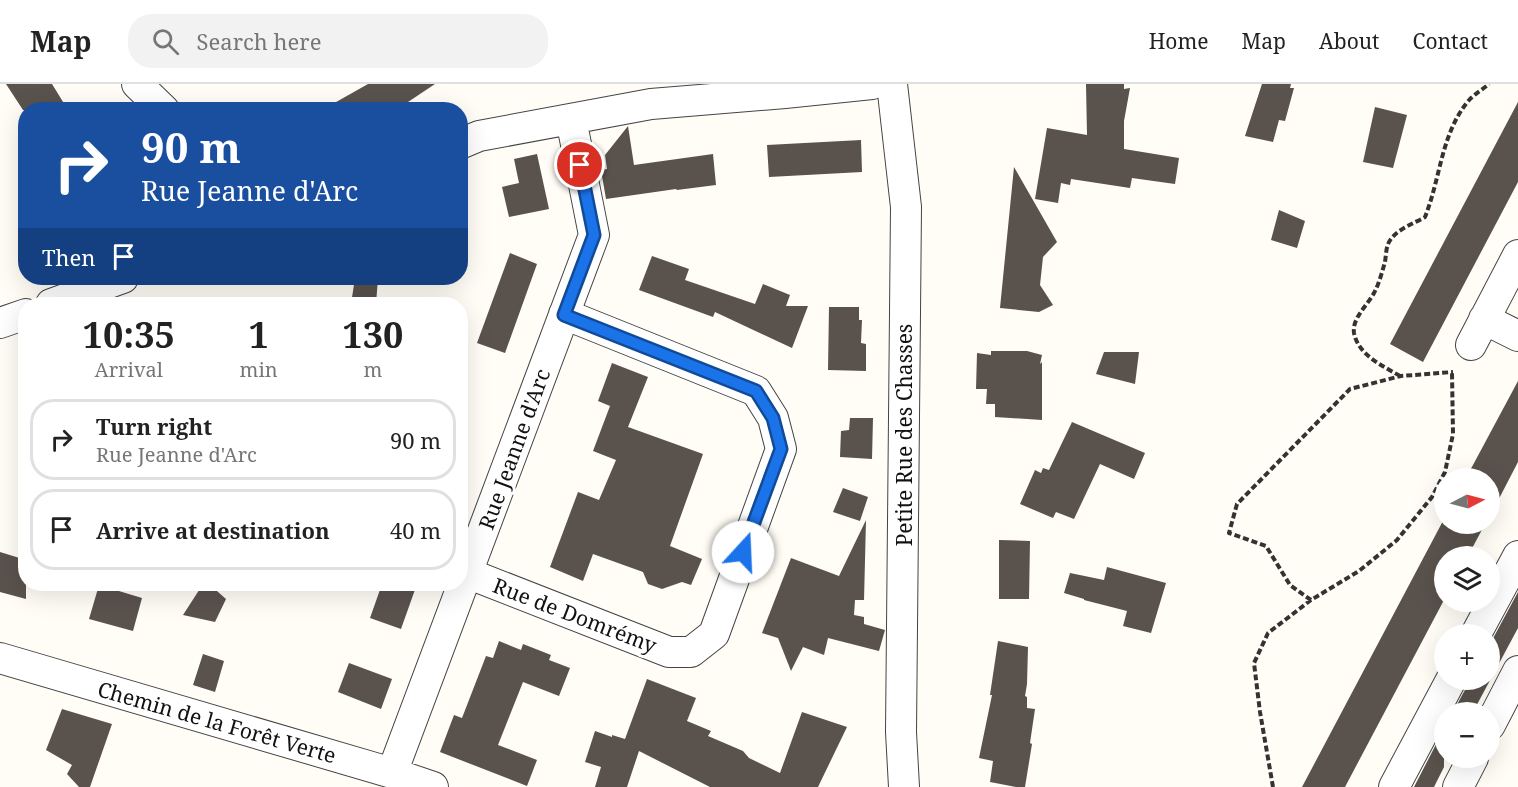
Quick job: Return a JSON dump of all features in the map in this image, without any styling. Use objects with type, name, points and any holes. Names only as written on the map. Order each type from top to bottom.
[{"type":"street","points":[[137,84],[156,102]]},
{"type":"street","points":[[468,141],[479,136],[651,104],[872,84]]},
{"type":"street","name":"Petite Rue des Chasses","points":[[892,84],[906,207],[901,732],[904,787]]},
{"type":"street","name":"Rue Jeanne d'Arc","points":[[468,570],[594,235],[571,119]]},
{"type":"street","points":[[1518,255],[1478,332],[1518,336]]},
{"type":"street","points":[[70,297],[104,285]]},
{"type":"street","name":"Rue de Domrémy","points":[[468,573],[669,652],[691,652],[714,634],[781,449],[773,418],[756,391],[564,315]]},
{"type":"street","points":[[0,322],[18,316]]},
{"type":"street","points":[[1481,624],[1518,556]]},
{"type":"street","name":"Rue Jeanne d'Arc","points":[[392,773],[460,591]]},
{"type":"street","name":"Chemin de la Forêt Verte","points":[[0,658],[433,787]]},
{"type":"street","points":[[1500,706],[1518,671]]},
{"type":"street","points":[[1394,787],[1447,690]]},
{"type":"street","points":[[1458,787],[1468,768]]},
{"type":"path","points":[[1401,376],[1373,360],[1358,343],[1354,332],[1354,321],[1368,305],[1376,290],[1388,244],[1396,233],[1425,217],[1432,201],[1445,144],[1457,116],[1472,96],[1489,84]]},
{"type":"path","points":[[1273,787],[1254,663],[1268,633],[1311,600],[1359,571],[1396,540],[1432,497],[1445,472],[1453,434],[1452,373],[1463,350],[1478,332]]},
{"type":"path","points":[[1311,600],[1290,585],[1266,546],[1229,533],[1237,504],[1350,389],[1401,376],[1452,373]]},
{"type":"building","points":[[6,84],[52,84],[63,102],[18,102]]},
{"type":"building","points":[[368,84],[435,84],[408,102],[336,102]]},
{"type":"building","points":[[1086,84],[1124,84],[1124,89],[1130,88],[1124,121],[1124,149],[1179,158],[1175,184],[1132,178],[1130,188],[1071,179],[1070,185],[1061,183],[1058,203],[1035,199],[1047,128],[1087,135]]},
{"type":"building","points":[[1262,84],[1291,84],[1290,88],[1294,88],[1285,121],[1279,120],[1273,142],[1245,136]]},
{"type":"building","points":[[1518,102],[1518,182],[1423,362],[1390,344]]},
{"type":"building","points":[[1375,107],[1407,115],[1393,168],[1363,162]]},
{"type":"building","points":[[628,126],[634,165],[713,154],[716,185],[606,199],[601,170],[607,169],[605,155]]},
{"type":"building","points":[[861,140],[862,172],[769,177],[767,145]]},
{"type":"building","points":[[537,154],[549,209],[509,217],[502,187],[519,183],[514,159]]},
{"type":"building","points":[[1014,167],[1057,242],[1043,257],[1040,285],[1053,305],[1039,312],[1000,308]]},
{"type":"building","points":[[1279,210],[1305,221],[1297,248],[1271,240]]},
{"type":"building","points":[[510,253],[537,264],[505,353],[477,343]]},
{"type":"building","points":[[652,256],[689,269],[685,280],[755,304],[763,284],[790,295],[786,306],[808,306],[792,348],[715,312],[713,317],[639,290]]},
{"type":"building","points":[[354,285],[377,285],[377,297],[352,297]]},
{"type":"building","points":[[829,307],[859,307],[859,320],[862,320],[861,343],[866,344],[866,371],[828,370]]},
{"type":"building","points":[[991,351],[1027,351],[1042,355],[1040,364],[1042,362],[1042,420],[995,417],[995,404],[986,404],[987,389],[976,389],[977,353],[991,355]]},
{"type":"building","points":[[1104,352],[1139,352],[1135,384],[1096,374]]},
{"type":"building","points":[[612,363],[648,377],[628,427],[703,454],[670,546],[702,559],[691,585],[682,582],[662,589],[648,584],[643,572],[593,554],[583,581],[550,567],[578,492],[599,500],[616,460],[593,451],[610,406],[598,401]]},
{"type":"building","points":[[1518,381],[1518,462],[1500,497],[1500,468],[1471,468]]},
{"type":"building","points":[[850,418],[873,418],[872,459],[840,457],[841,431],[849,430]]},
{"type":"building","points":[[1072,422],[1145,453],[1134,479],[1100,464],[1074,519],[1056,512],[1053,518],[1020,504],[1035,470],[1041,473],[1043,468],[1049,470]]},
{"type":"building","points":[[843,488],[868,497],[860,521],[833,512]]},
{"type":"building","points":[[866,520],[864,600],[855,600],[854,615],[864,617],[864,624],[885,630],[879,651],[828,638],[824,655],[803,647],[791,671],[778,638],[762,633],[791,558],[839,576]]},
{"type":"building","points":[[1436,534],[1480,534],[1473,546],[1434,546],[1434,612],[1438,612],[1345,787],[1302,787]]},
{"type":"building","points":[[999,540],[1030,541],[1029,599],[999,599]]},
{"type":"building","points":[[0,552],[18,558],[18,591],[26,591],[26,599],[0,592]]},
{"type":"building","points":[[1107,567],[1166,583],[1151,633],[1123,626],[1127,611],[1064,593],[1070,573],[1104,580]]},
{"type":"building","points":[[97,591],[119,591],[142,598],[133,631],[89,619]]},
{"type":"building","points":[[198,591],[217,591],[226,599],[215,622],[183,615]]},
{"type":"building","points":[[380,591],[415,591],[401,629],[370,618]]},
{"type":"building","points":[[1518,592],[1518,628],[1500,662],[1500,625]]},
{"type":"building","points":[[499,641],[521,650],[523,644],[551,655],[549,660],[570,668],[559,696],[523,682],[498,745],[537,760],[527,786],[440,752],[454,715],[462,718],[486,656],[493,658]]},
{"type":"building","points":[[998,641],[1028,647],[1025,696],[1027,697],[1027,708],[1035,709],[1025,787],[990,782],[993,761],[979,758],[992,695],[990,695]]},
{"type":"building","points":[[203,654],[224,661],[215,692],[193,685]]},
{"type":"building","points":[[349,663],[392,679],[381,709],[338,692]]},
{"type":"building","points":[[647,679],[696,698],[687,721],[711,731],[708,736],[743,751],[749,758],[780,773],[802,712],[847,727],[818,787],[710,787],[639,751],[627,787],[595,787],[601,767],[585,762],[595,731],[625,739]]},
{"type":"building","points":[[1465,690],[1485,690],[1478,702],[1458,702]]},
{"type":"building","points":[[62,709],[112,724],[90,787],[79,787],[67,774],[72,765],[46,750]]},
{"type":"building","points":[[1434,748],[1434,768],[1444,768],[1434,787],[1414,787]]},
{"type":"route","points":[[580,165],[594,235],[564,315],[756,391],[773,418],[781,449],[743,552]]}]
